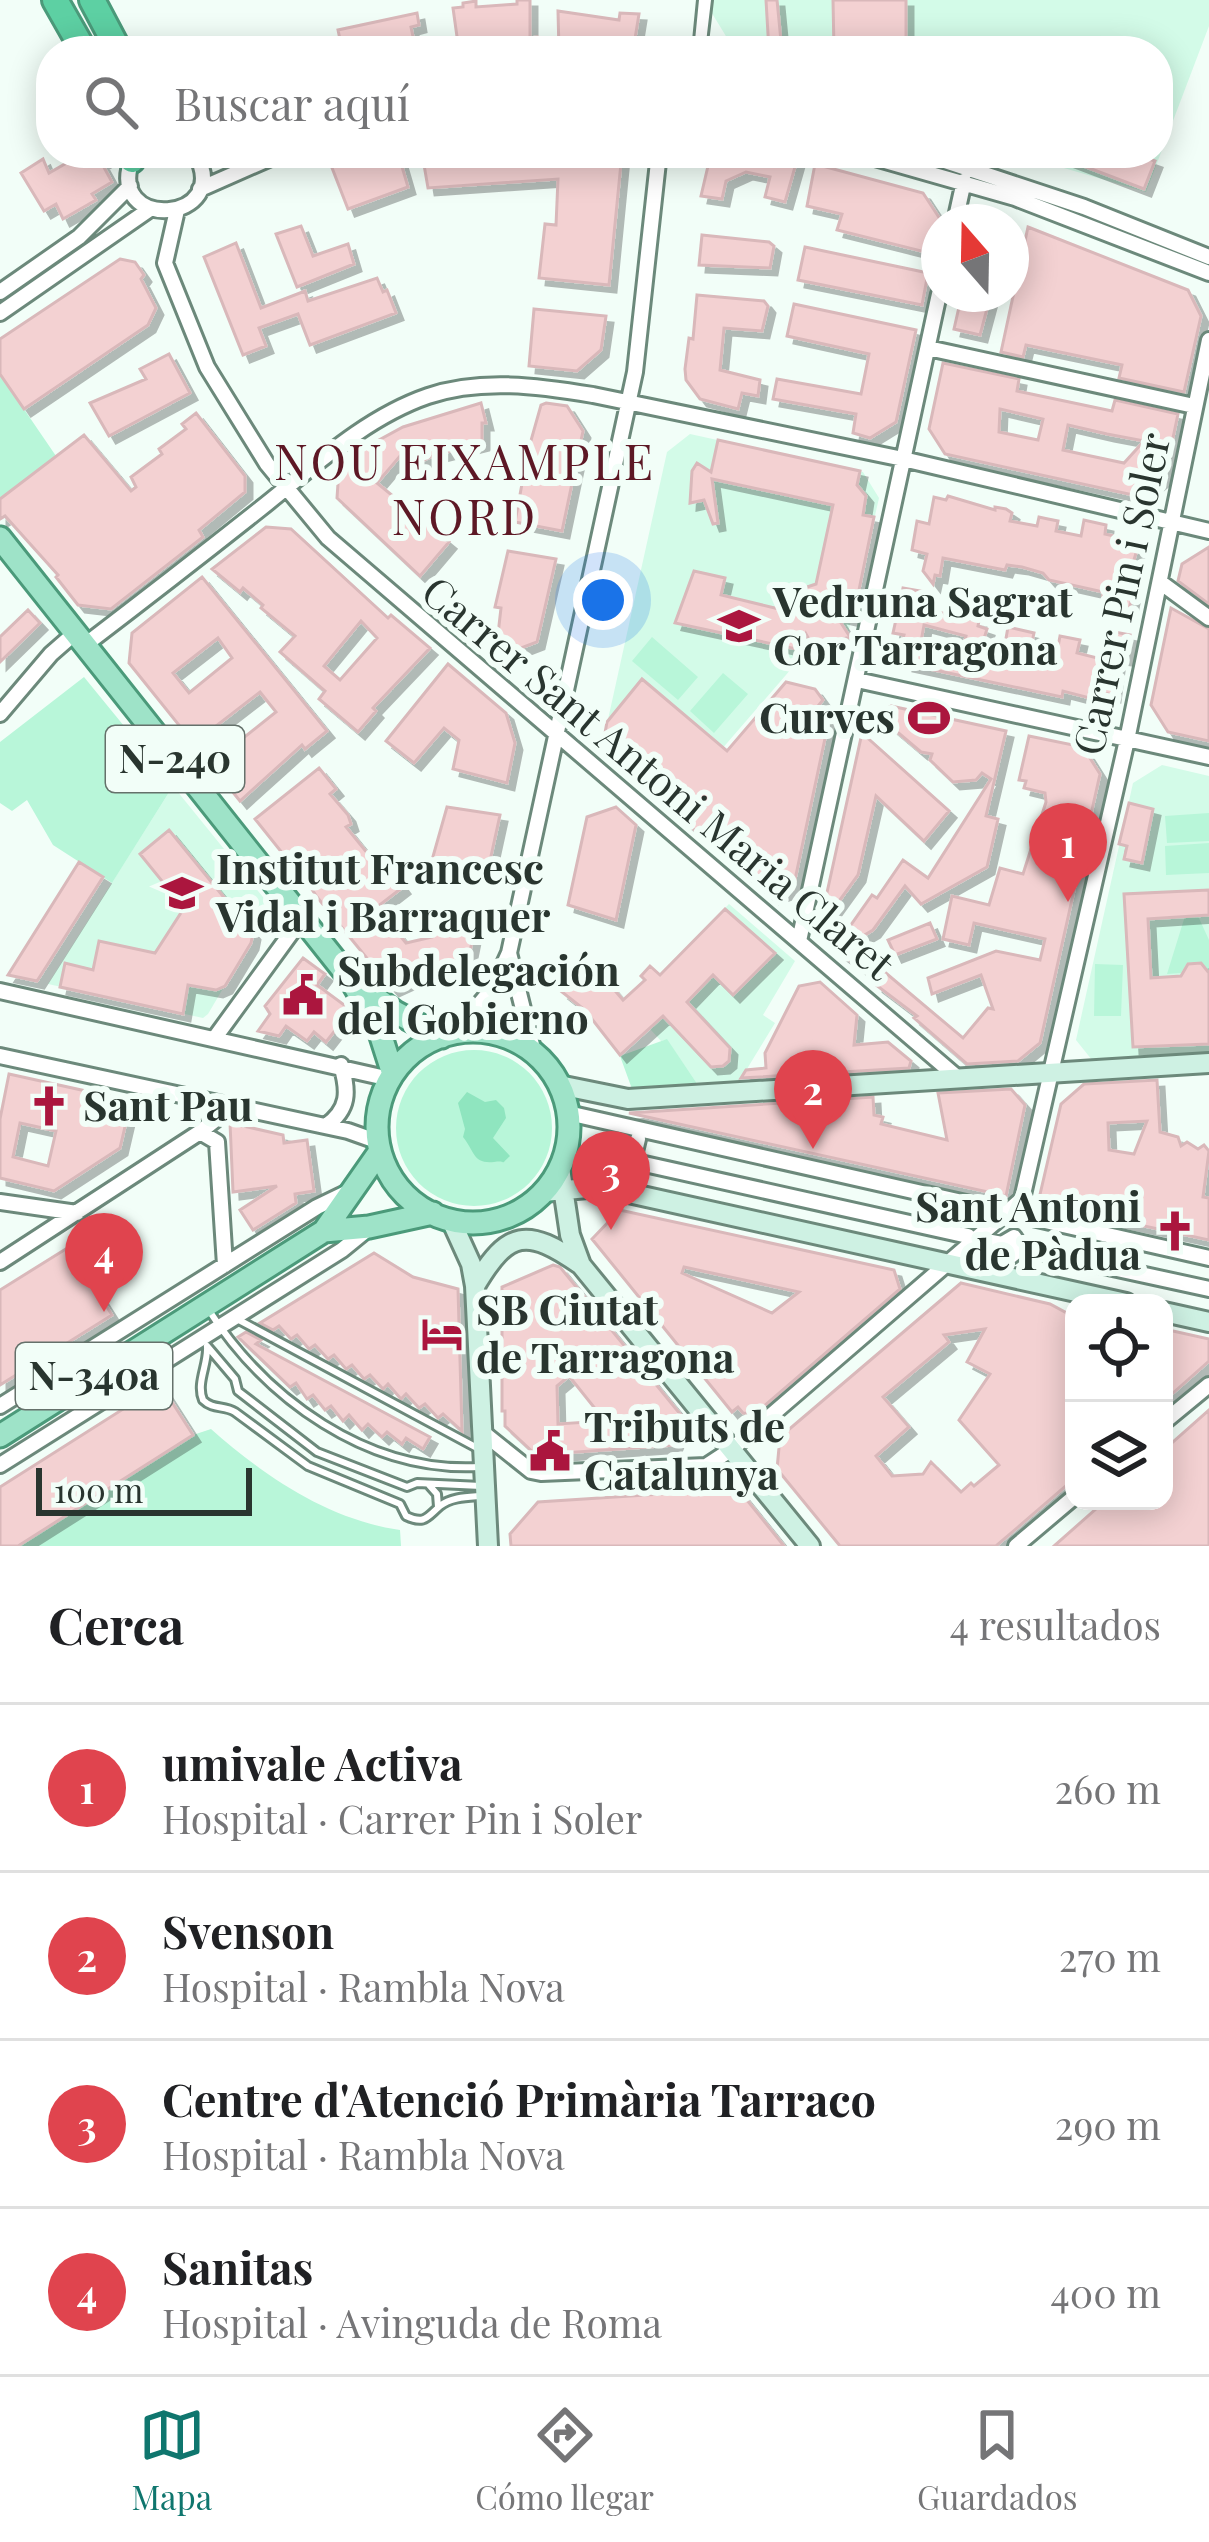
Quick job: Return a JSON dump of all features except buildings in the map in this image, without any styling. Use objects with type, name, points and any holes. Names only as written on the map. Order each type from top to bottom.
[{"type":"highway","points":[[56,0],[76,36]]},
{"type":"highway","points":[[92,0],[111,36]]},
{"type":"main road","name":"N-240","points":[[0,538],[351,980],[378,1028],[392,1077]]},
{"type":"main road","name":"N-240","points":[[351,980],[395,1012],[448,1035]]},
{"type":"main road","points":[[488,1546],[471,1264],[442,1217],[400,1188],[380,1147],[379,1108],[392,1077],[412,1054],[448,1035],[491,1033],[534,1053],[559,1085],[568,1113],[568,1140],[555,1183],[580,1264]]},
{"type":"main road","points":[[559,1085],[628,1099],[1209,1063]]},
{"type":"main road","name":"N-340a","points":[[0,1436],[325,1231],[380,1147]]},
{"type":"main road","points":[[442,1217],[484,1222],[506,1216],[555,1183],[599,1187],[1086,1294]]},
{"type":"main road","name":"N-340a","points":[[325,1231],[442,1217]]},
{"type":"main road","points":[[475,1286],[493,1255],[512,1241],[556,1247],[580,1264],[810,1546]]},
{"type":"main road","points":[[1173,1314],[1209,1322]]},
{"type":"street","points":[[0,292],[79,237],[128,168]]},
{"type":"street","points":[[133,168],[137,200],[150,209],[177,210],[200,189],[201,168]]},
{"type":"street","points":[[200,189],[248,168]]},
{"type":"street","points":[[448,1035],[493,988],[508,953],[635,372],[657,168]]},
{"type":"street","points":[[914,168],[964,181],[1209,273]]},
{"type":"street","points":[[967,168],[1065,200],[1209,257]]},
{"type":"street","points":[[959,204],[964,181]]},
{"type":"street","points":[[0,313],[150,209]]},
{"type":"street","name":"Carrer Sant Antoni Maria Claret","points":[[177,210],[165,263],[183,315],[234,415],[285,489],[344,553],[958,1078]]},
{"type":"street","points":[[799,941],[935,312]]},
{"type":"street","name":"Carrer Pin i Soler","points":[[1006,1213],[1022,1199],[1126,740],[1209,340]]},
{"type":"street","points":[[928,348],[1194,406]]},
{"type":"street","points":[[0,714],[51,654],[80,639],[337,447],[389,412],[465,388],[549,387],[628,402],[1209,530]]},
{"type":"street","points":[[1160,582],[1209,618]]},
{"type":"street","points":[[857,680],[1209,757]]},
{"type":"street","points":[[214,1039],[302,918]]},
{"type":"street","points":[[508,953],[534,1053]]},
{"type":"street","points":[[0,991],[392,1077]]},
{"type":"street","points":[[0,1056],[326,1126],[380,1147]]},
{"type":"street","points":[[326,1126],[344,1106],[347,1084],[341,1066]]},
{"type":"street","points":[[196,1100],[200,1132]]},
{"type":"street","points":[[0,1262],[231,1107]]},
{"type":"street","points":[[568,1113],[1209,1258]]},
{"type":"street","points":[[200,1132],[217,1142],[225,1265]]},
{"type":"street","points":[[627,1186],[638,1139]]},
{"type":"street","points":[[604,1155],[963,1235],[965,1211]]},
{"type":"street","points":[[0,1406],[350,1191]]},
{"type":"street","points":[[0,1202],[77,1213]]},
{"type":"street","points":[[483,1466],[542,1473],[706,1466],[733,1449],[1006,1213]]},
{"type":"street","points":[[0,1466],[205,1342],[220,1327],[342,1250],[369,1227]]},
{"type":"street","points":[[994,1242],[1014,1237],[1021,1248],[1209,1289]]},
{"type":"street","points":[[1173,1415],[1209,1385]]},
{"type":"street","points":[[1016,1546],[1065,1505]]},
{"type":"lane","points":[[701,36],[705,0]]},
{"type":"lane","points":[[197,1312],[220,1327],[281,1395],[335,1431],[393,1455],[455,1468],[483,1466]]},
{"type":"lane","points":[[197,1312],[205,1342],[203,1400],[213,1407],[226,1407],[308,1466],[400,1504],[406,1516],[418,1521],[430,1518],[453,1499],[483,1466]]},
{"type":"lane","points":[[235,1318],[483,1466]]},
{"type":"lane","points":[[205,1342],[236,1379],[238,1391],[317,1452],[407,1487],[429,1486],[437,1494],[438,1507]]},
{"type":"lane","points":[[205,1376],[215,1370],[227,1371]]},
{"type":"lane","points":[[226,1407],[238,1391]]},
{"type":"lane","points":[[429,1486],[483,1466]]},
{"type":"lane","points":[[400,1504],[407,1487]]},
{"type":"shaded area","points":[[711,0],[1209,0],[1209,26],[1173,121],[1173,36],[726,36],[710,10]]},
{"type":"shaded area","points":[[1064,168],[1155,168],[1146,192]]},
{"type":"shaded area","points":[[0,374],[56,456],[0,499]]},
{"type":"shaded area","name":"Vedruna Sagrat Cor Tarragona","points":[[690,434],[863,472],[879,498],[847,638],[832,642],[821,654],[801,651],[798,661],[670,809],[614,760],[605,733],[667,452]]},
{"type":"shaded area","points":[[652,637],[698,677],[678,700],[632,661]]},
{"type":"shaded area","points":[[723,673],[748,694],[714,733],[690,711]]},
{"type":"shaded area","points":[[84,677],[173,786],[112,883],[53,845],[27,800],[12,811],[0,803],[0,742]]},
{"type":"shaded area","points":[[1162,765],[1209,776],[1209,1052],[1092,1060],[1076,1040],[1133,783]]},
{"type":"shaded area","name":"Institut Francesc Vidal i Barraquer","points":[[173,786],[271,907],[208,1014],[203,1018],[48,984]]},
{"type":"shaded area","points":[[1209,813],[1209,841],[1167,843],[1165,816]]},
{"type":"shaded area","points":[[1209,843],[1209,873],[1166,875],[1165,846]]},
{"type":"shaded area","points":[[729,904],[795,961],[763,1015],[775,1023],[739,1082],[698,1085],[667,1040],[661,1041],[629,1006]]},
{"type":"shaded area","points":[[1185,916],[1198,916],[1209,940],[1209,970],[1201,962],[1187,963],[1181,973],[1167,974]]},
{"type":"shaded area","points":[[1095,964],[1123,965],[1121,1016],[1094,1016]]},
{"type":"shaded area","points":[[667,1039],[698,1085],[632,1089],[620,1056]]},
{"type":"shaded area","points":[[474,1050],[504,1056],[529,1073],[546,1098],[552,1128],[546,1158],[529,1183],[504,1200],[474,1206],[444,1200],[419,1183],[402,1158],[396,1128],[402,1098],[419,1073],[444,1056]]},
{"type":"shaded area","points":[[467,1092],[485,1102],[496,1100],[504,1108],[506,1118],[493,1138],[510,1156],[504,1162],[478,1159],[463,1137],[458,1103]]},
{"type":"shaded area","points":[[211,1429],[298,1493],[348,1517],[400,1530],[401,1546],[18,1546],[193,1435]]},
{"type":"place","name":"Vedruna Sagrat Cor Tarragona","points":[[739,626]]},
{"type":"place","name":"Curves","points":[[929,718]]},
{"type":"place","name":"Institut Francesc Vidal i Barraquer","points":[[182,893]]},
{"type":"place","name":"umivale Activa","points":[[1068,902]]},
{"type":"place","name":"Subdelegación del Gobierno","points":[[303,995]]},
{"type":"place","name":"Sant Pau","points":[[49,1106]]},
{"type":"place","name":"Svenson","points":[[813,1149]]},
{"type":"place","name":"Centre d'Atenció Primària Tarraco","points":[[611,1230]]},
{"type":"place","name":"Sant Antoni de Pàdua","points":[[1175,1231]]},
{"type":"place","name":"Sanitas","points":[[104,1312]]},
{"type":"place","name":"SB Ciutat de Tarragona","points":[[442,1334]]},
{"type":"place","name":"Tributs de Catalunya","points":[[550,1451]]},
{"type":"district","name":"NOU EIXAMPLE NORD","points":[[465,490]]}]
